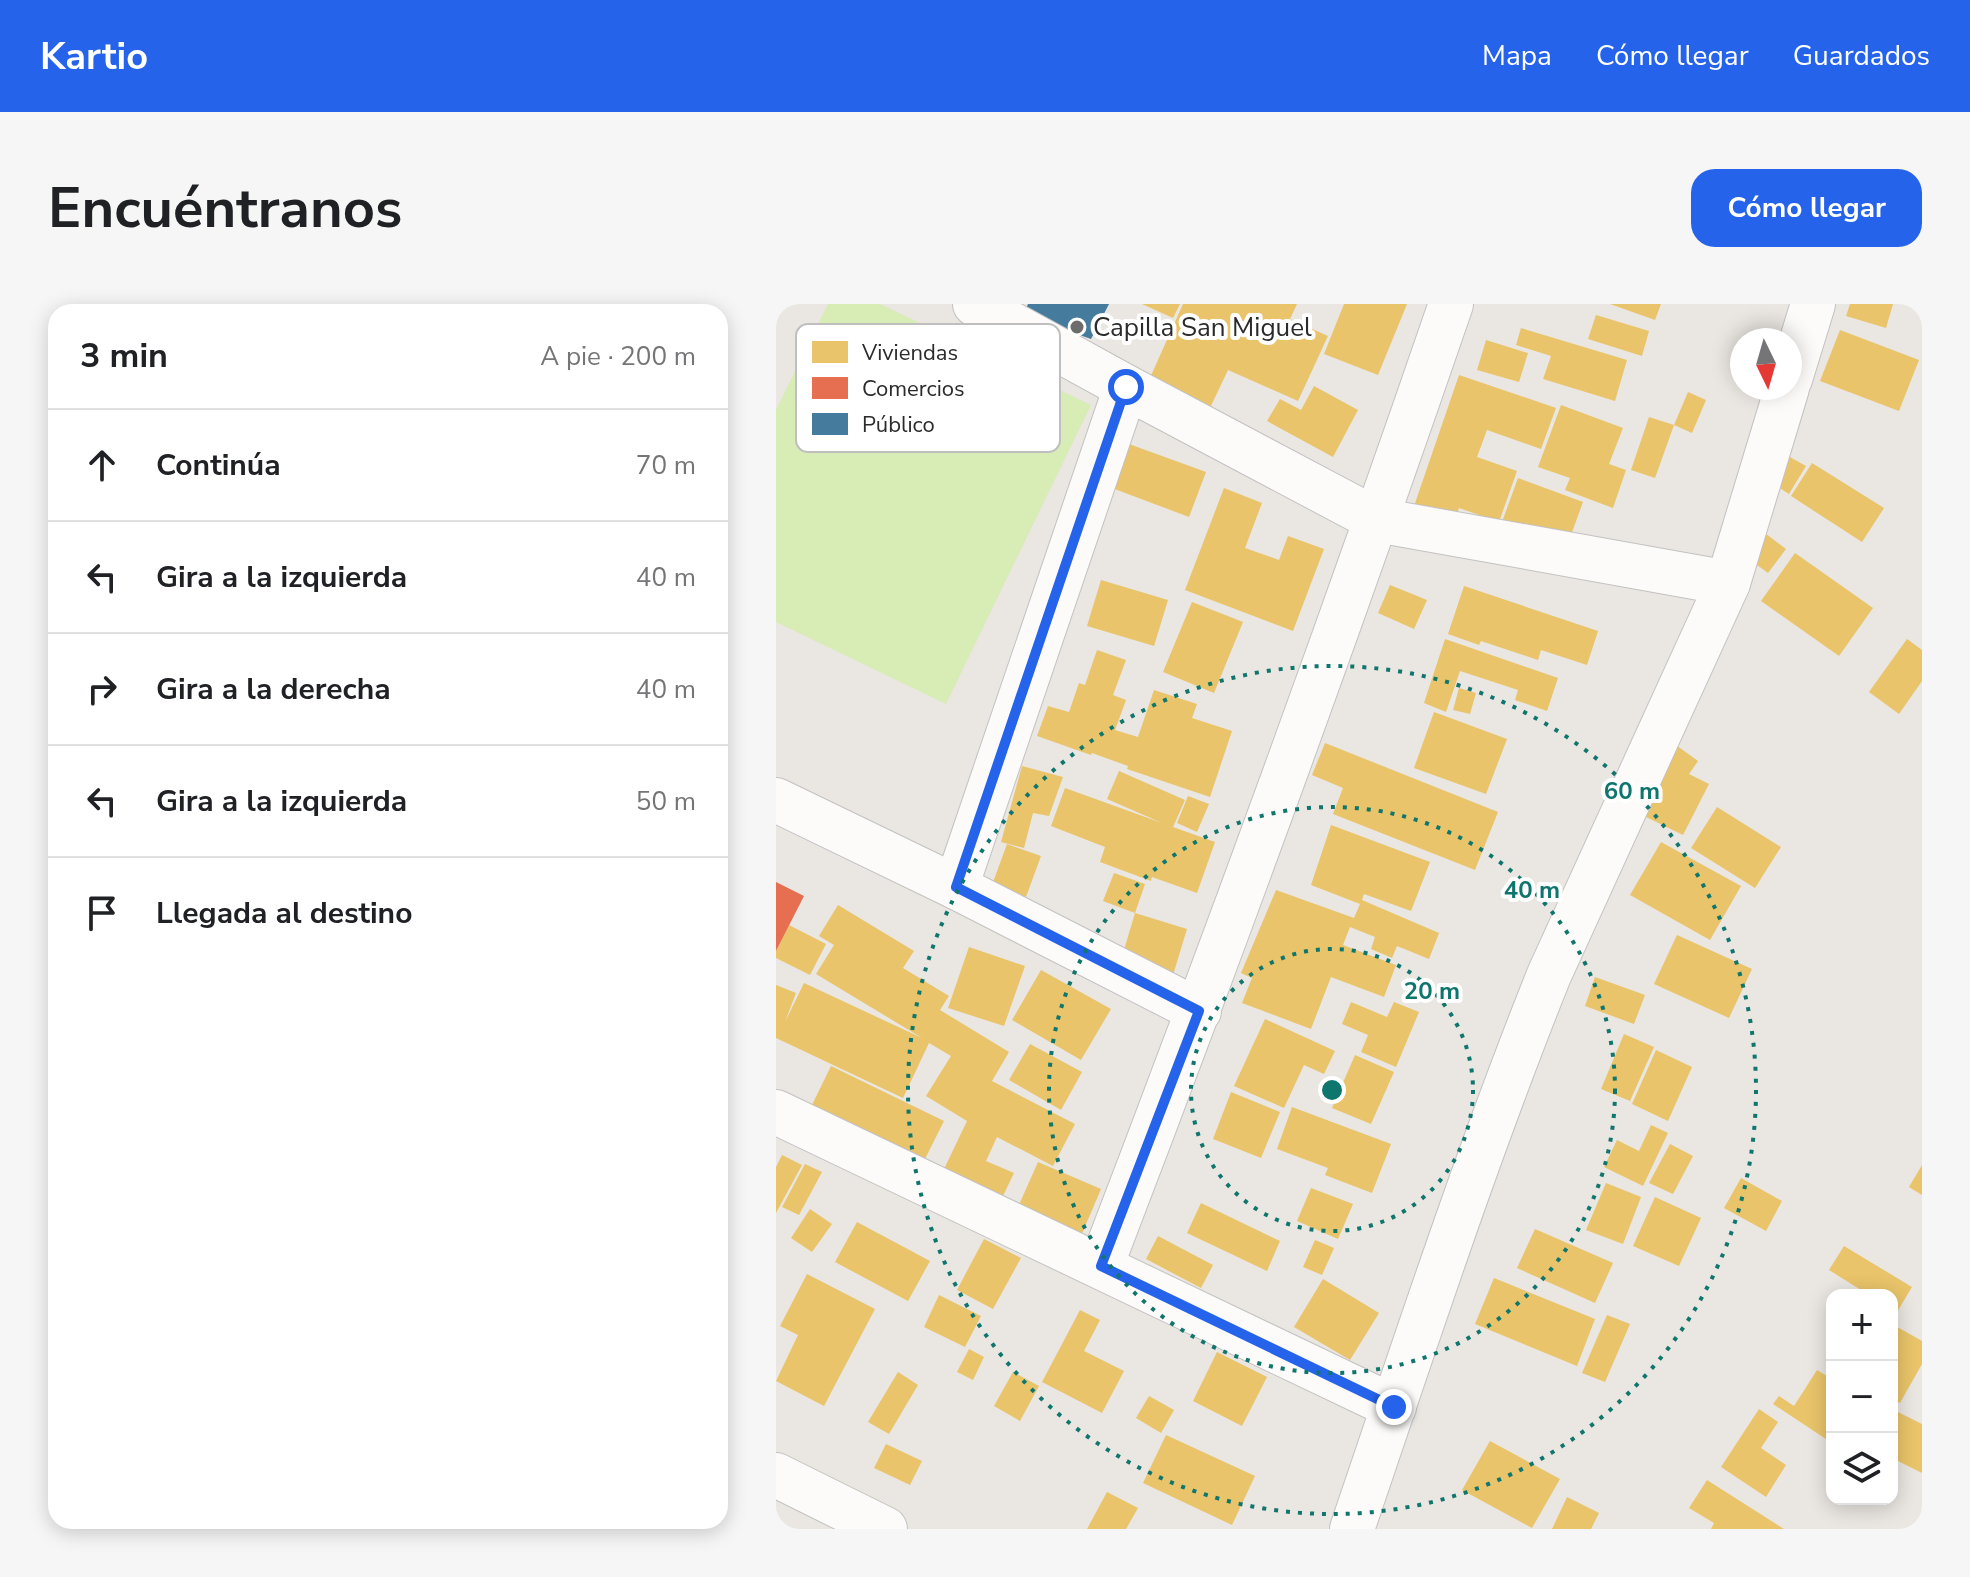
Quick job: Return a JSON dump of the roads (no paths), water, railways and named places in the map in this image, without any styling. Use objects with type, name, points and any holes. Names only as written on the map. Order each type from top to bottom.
[{"type":"street","points":[[975,304],[1011,324]]},
{"type":"street","points":[[1101,1266],[1199,1011],[1377,520],[1451,304]]},
{"type":"street","points":[[1802,340],[1813,304]]},
{"type":"street","points":[[1060,351],[1377,520],[1728,583]]},
{"type":"street","points":[[956,887],[1126,387]]},
{"type":"street","points":[[1352,1529],[1486,1138],[1544,986],[1728,583],[1783,400]]},
{"type":"street","points":[[776,800],[956,887],[1199,1011]]},
{"type":"street","points":[[776,1112],[1394,1407]]},
{"type":"street","points":[[776,1475],[885,1529]]},
{"type":"place","name":"Capilla San Miguel","points":[[1077,327]]}]
